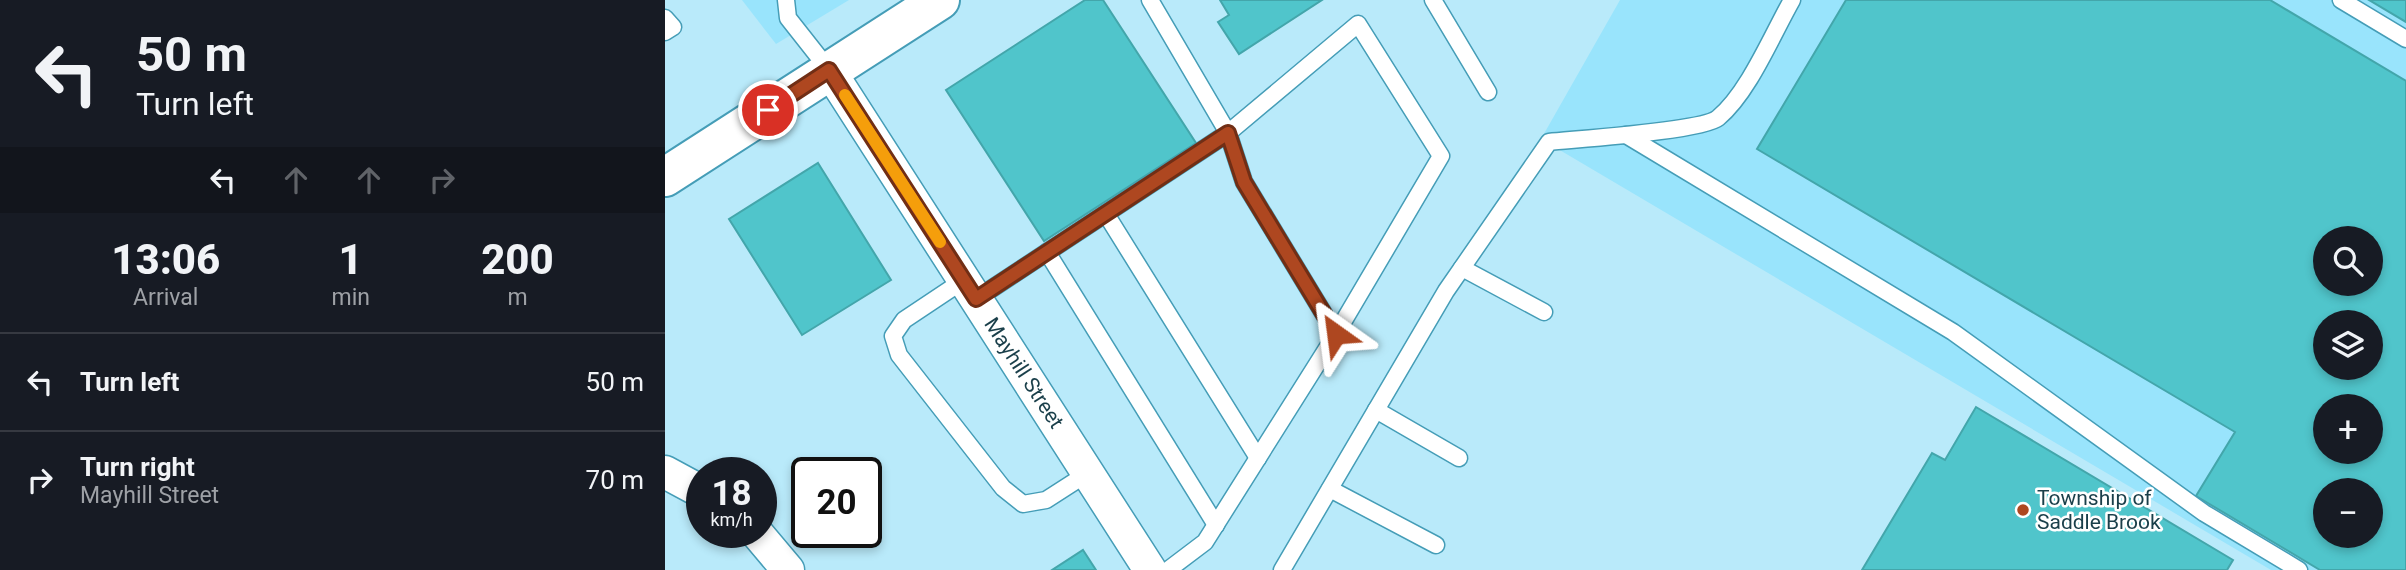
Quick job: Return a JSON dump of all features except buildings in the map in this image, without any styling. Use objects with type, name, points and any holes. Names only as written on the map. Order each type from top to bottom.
[{"type":"main road","points":[[665,177],[940,0]]},
{"type":"street","name":"Mayhill Street","points":[[829,70],[1150,570]]},
{"type":"street","points":[[665,472],[686,483]]},
{"type":"street","points":[[769,548],[788,570]]},
{"type":"lane","points":[[786,0],[788,18],[829,70]]},
{"type":"lane","points":[[1150,0],[1228,133],[1244,182],[1336,334]]},
{"type":"lane","points":[[1433,0],[1488,92]]},
{"type":"lane","points":[[1282,570],[1462,268],[1549,142],[1626,135],[1716,120],[1737,98],[1792,0]]},
{"type":"lane","points":[[2341,0],[2406,39]]},
{"type":"lane","points":[[665,18],[673,27],[665,32]]},
{"type":"lane","points":[[1088,473],[1046,500],[1023,504],[1003,488],[899,355],[893,336],[904,320],[1047,252],[1228,133],[1358,24],[1441,156],[1336,334],[1205,542],[1168,570]]},
{"type":"lane","points":[[1626,135],[1953,332],[2204,513],[2299,570]]},
{"type":"lane","points":[[1106,214],[1258,458]]},
{"type":"lane","points":[[1047,252],[1216,525]]},
{"type":"lane","points":[[1462,268],[1544,312]]},
{"type":"lane","points":[[1376,410],[1459,458]]},
{"type":"lane","points":[[1330,489],[1436,545]]},
{"type":"shaded area","points":[[742,0],[849,0],[776,44]]},
{"type":"shaded area","points":[[1620,0],[2406,0],[2406,570],[2271,570],[1541,139]]},
{"type":"slow traffic","points":[[845,95],[940,242]]},
{"type":"place","name":"Township of Saddle Brook","points":[[2023,510]]},
{"type":"route","points":[[768,110],[829,70],[976,299],[1228,133],[1244,182],[1336,334]]}]
